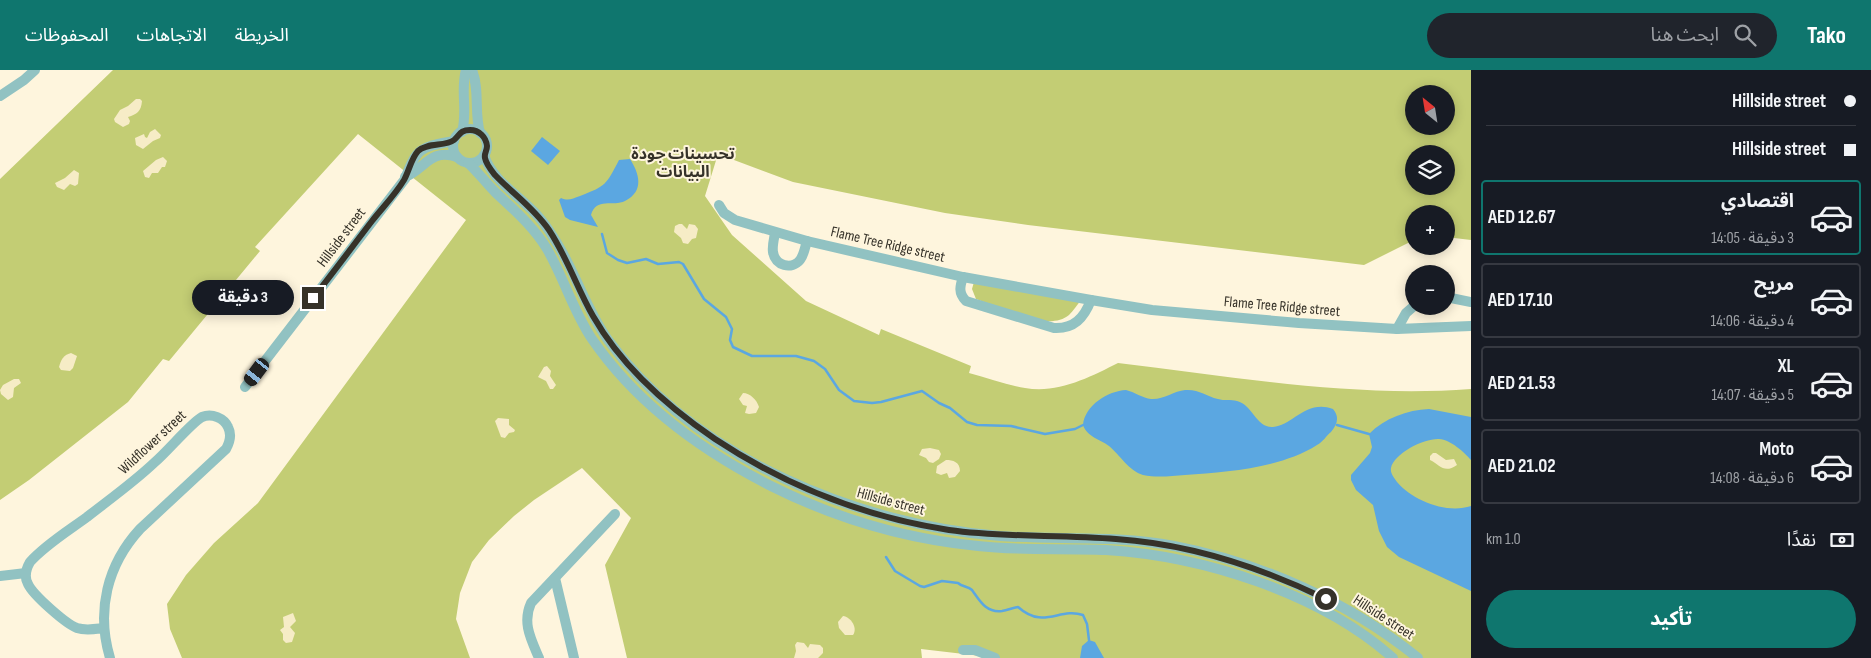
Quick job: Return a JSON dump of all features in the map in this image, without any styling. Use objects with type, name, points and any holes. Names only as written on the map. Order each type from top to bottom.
[{"type":"street","points":[[0,96],[35,70]]},
{"type":"street","points":[[456,157],[453,146],[454,141],[462,132],[465,116],[464,79],[466,70]]},
{"type":"street","name":"Hillside street","points":[[472,70],[475,78],[477,120],[480,133],[487,145],[484,155],[491,171],[533,210],[547,228],[561,250],[594,319],[621,356],[670,405],[725,445],[762,467],[822,495],[863,510],[906,522],[949,530],[1001,536],[1136,540],[1191,550],[1236,562],[1288,581],[1326,599],[1371,625],[1418,658]]},
{"type":"street","points":[[462,132],[471,130],[480,133]]},
{"type":"street","name":"Hillside street","points":[[245,387],[405,177],[407,170],[421,149],[454,141]]},
{"type":"street","points":[[416,155],[419,160],[429,160],[433,152],[428,146]]},
{"type":"street","name":"Hillside street","points":[[405,177],[412,175],[429,160],[442,155],[456,157],[468,163],[520,215],[541,240],[557,269],[581,321],[611,365],[661,413],[718,456],[772,486],[823,509],[903,534],[939,541],[993,548],[1082,549],[1135,553],[1189,562],[1215,569],[1267,586],[1316,608],[1363,635],[1394,658]]},
{"type":"street","points":[[468,163],[477,162],[484,155]]},
{"type":"street","name":"Flame Tree Ridge street","points":[[719,205],[724,213],[731,218],[775,233],[807,241],[963,277],[1152,310],[1397,329],[1471,326]]},
{"type":"street","name":"Flame Tree Ridge street","points":[[775,233],[773,254],[777,261],[784,265],[793,265],[800,261],[807,241]]},
{"type":"street","points":[[963,277],[960,288],[966,301],[1054,328],[1067,327],[1079,321],[1087,311],[1091,300]]},
{"type":"street","points":[[1455,299],[1471,302]]},
{"type":"street","points":[[1397,329],[1405,315]]},
{"type":"street","name":"Wildflower street","points":[[26,574],[27,568],[34,558],[141,474],[197,420],[205,416],[221,419],[227,425],[230,433],[230,441],[226,449],[140,529],[116,562],[107,588],[104,608],[104,628],[110,658]]},
{"type":"street","points":[[718,456],[725,445]]},
{"type":"street","points":[[539,658],[528,630],[526,616],[531,603],[615,514]]},
{"type":"street","points":[[0,576],[26,574],[30,588],[66,622],[81,629],[104,628]]},
{"type":"street","points":[[555,578],[574,658]]},
{"type":"street","points":[[963,650],[976,650],[995,658]]},
{"type":"green space","points":[[113,70],[1471,70],[1471,240],[1455,238],[1455,205],[1405,205],[1405,244],[1364,265],[1028,225],[945,213],[793,182],[718,154],[705,196],[732,235],[806,301],[879,335],[881,329],[971,366],[969,373],[1011,385],[1025,388],[1050,389],[1085,379],[1118,363],[1294,385],[1382,391],[1471,389],[1471,658],[998,658],[921,649],[922,658],[627,658],[605,565],[631,518],[582,468],[534,500],[514,516],[489,540],[472,562],[460,593],[456,619],[470,658],[182,658],[170,629],[167,604],[186,575],[214,543],[258,503],[466,220],[358,134],[255,247],[260,251],[169,361],[163,359],[128,402],[29,480],[0,500],[0,179]]},
{"type":"green space","points":[[974,282],[1081,300],[1069,315],[1060,320],[1036,320],[976,299],[972,289]]},
{"type":"sand","points":[[136,99],[142,101],[141,108],[136,114],[128,117],[129,124],[123,127],[115,122],[114,119],[120,110]]},
{"type":"sand","points":[[155,129],[161,135],[160,138],[143,149],[136,145],[135,138],[144,134],[147,138],[150,132]]},
{"type":"sand","points":[[163,157],[167,161],[165,167],[162,167],[158,173],[152,173],[149,178],[145,177],[143,171],[156,160]]},
{"type":"sand","points":[[74,170],[79,173],[78,184],[75,186],[70,184],[64,190],[57,187],[55,183],[65,178]]},
{"type":"sand","points":[[682,224],[687,229],[689,224],[695,225],[698,229],[696,238],[692,239],[688,244],[683,243],[681,238],[674,232],[675,226]]},
{"type":"sand","points":[[71,353],[77,356],[73,368],[70,371],[61,370],[59,367],[64,356]]},
{"type":"sand","points":[[547,366],[551,371],[550,376],[556,385],[553,389],[550,389],[546,381],[538,377],[544,367]]},
{"type":"sand","points":[[14,379],[19,379],[21,383],[14,388],[13,397],[8,400],[1,394],[0,390],[3,385]]},
{"type":"sand","points":[[743,393],[753,397],[757,402],[759,407],[756,413],[745,413],[747,406],[743,405],[739,399]]},
{"type":"sand","points":[[498,418],[509,419],[509,425],[515,430],[514,432],[509,433],[505,438],[501,437],[495,421]]},
{"type":"sand","points":[[922,449],[939,450],[941,454],[939,459],[933,463],[919,455]]},
{"type":"sand","points":[[1433,453],[1446,460],[1454,459],[1457,465],[1449,469],[1442,468],[1430,460],[1430,456]]},
{"type":"sand","points":[[946,460],[954,461],[959,465],[960,471],[955,477],[949,478],[947,473],[941,475],[936,473],[937,466]]},
{"type":"sand","points":[[293,613],[296,621],[290,627],[295,633],[292,642],[286,643],[280,630],[284,627],[283,617]]},
{"type":"sand","points":[[843,616],[849,618],[853,623],[855,629],[853,635],[845,635],[839,628],[838,622]]},
{"type":"sand","points":[[797,642],[804,643],[808,648],[810,644],[820,645],[823,648],[823,653],[818,658],[794,658]]},
{"type":"water","points":[[542,137],[560,151],[548,165],[531,151]]},
{"type":"water","points":[[630,159],[638,176],[638,187],[631,197],[625,201],[601,204],[593,209],[591,215],[598,227],[565,217],[559,200],[561,198],[572,199],[600,187],[608,180],[619,160]]},
{"type":"water","points":[[1126,390],[1151,399],[1190,390],[1220,400],[1237,401],[1247,407],[1262,424],[1273,427],[1280,426],[1315,407],[1333,409],[1337,421],[1333,429],[1319,444],[1303,453],[1270,464],[1218,472],[1159,477],[1148,476],[1133,470],[1109,446],[1087,432],[1083,425],[1088,411],[1098,400],[1112,393]]},
{"type":"water","points":[[1429,409],[1471,417],[1471,460],[1453,444],[1444,440],[1433,439],[1418,444],[1404,452],[1393,462],[1391,472],[1404,489],[1421,500],[1441,507],[1462,508],[1471,506],[1471,591],[1399,557],[1387,547],[1379,531],[1373,505],[1356,490],[1351,480],[1351,475],[1370,453],[1372,447],[1369,434],[1375,428],[1397,416]]},
{"type":"water","points":[[1089,640],[1095,642],[1104,658],[1080,658],[1082,646]]},
{"type":"waterway","points":[[602,234],[607,253],[618,260],[627,263],[646,259],[658,264],[679,262],[683,264],[704,299],[726,317],[732,329],[730,340],[733,347],[752,356],[796,356],[814,361],[825,369],[839,390],[854,401],[881,402],[922,391],[950,408],[967,422],[977,425],[1011,426],[1045,434],[1075,429],[1083,425]]},
{"type":"waterway","points":[[1337,425],[1369,434]]},
{"type":"waterway","points":[[886,557],[895,571],[920,586],[924,587],[942,581],[958,583],[972,590],[984,605],[992,610],[1002,611],[1018,607],[1027,614],[1044,618],[1074,613],[1083,615],[1087,624],[1089,640]]},
{"type":"district","name":"تحسينات جودة البيانات","points":[[683,162]]},
{"type":"route","points":[[313,298],[403,180],[418,152],[424,147],[454,141],[457,136],[466,130],[476,131],[486,141],[487,148],[484,155],[491,171],[533,210],[547,228],[561,250],[594,319],[636,374],[688,419],[716,439],[762,467],[842,503],[906,522],[949,530],[1001,536],[1136,540],[1173,546],[1245,565],[1292,583],[1326,599]]}]
